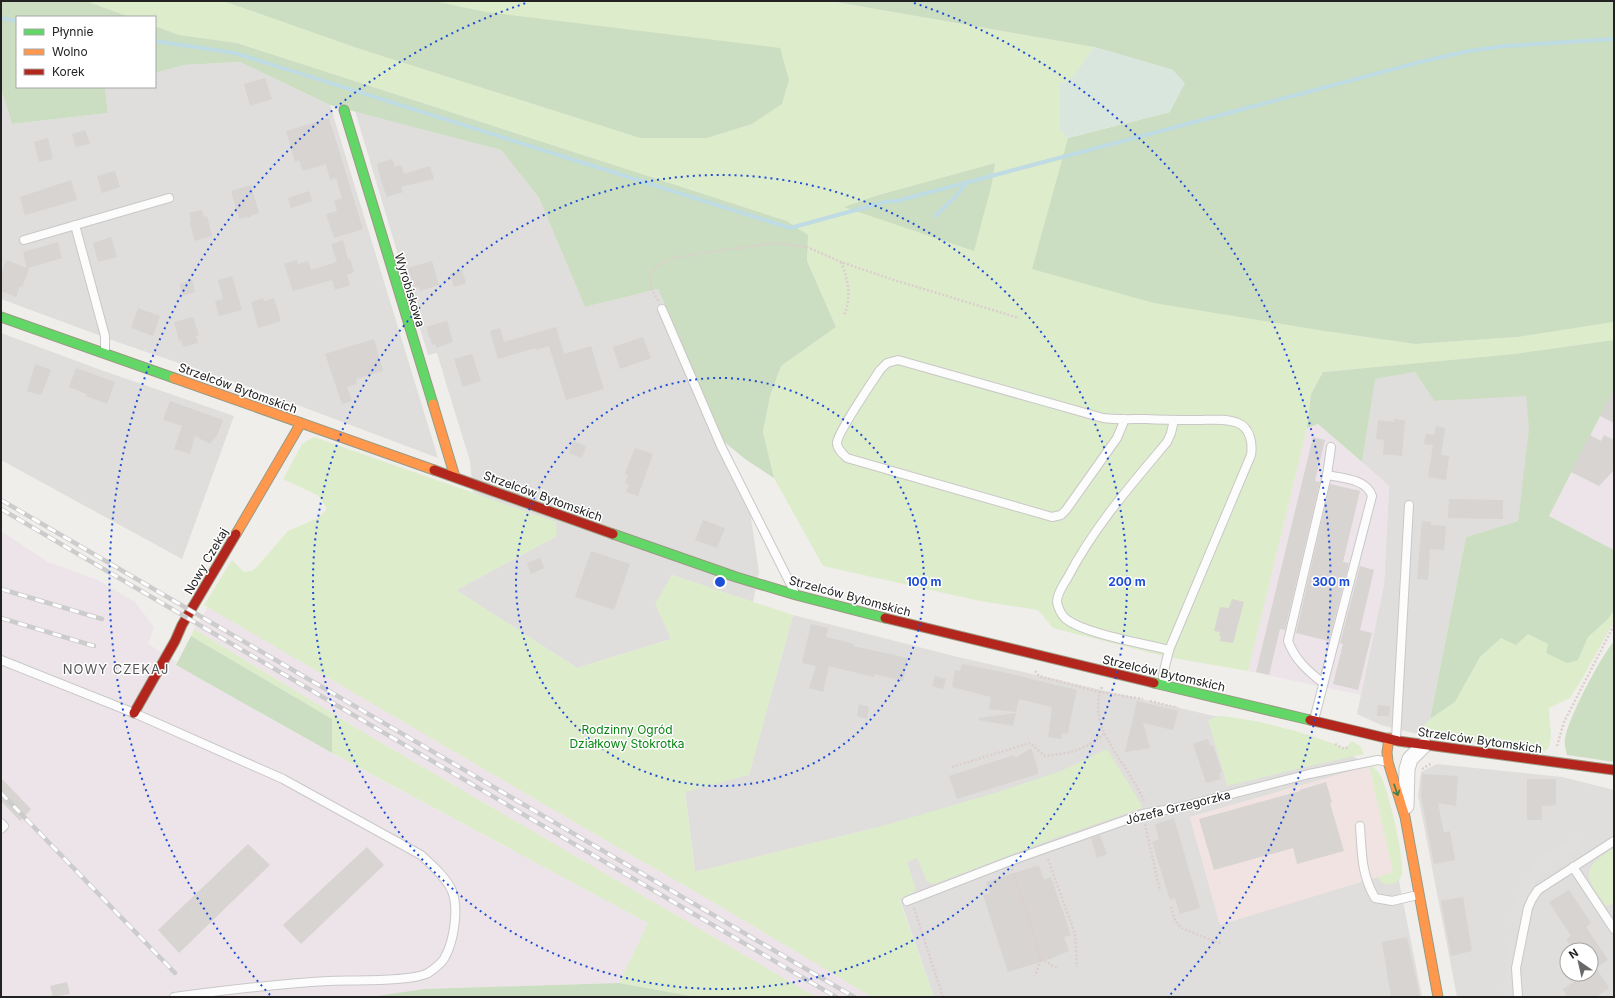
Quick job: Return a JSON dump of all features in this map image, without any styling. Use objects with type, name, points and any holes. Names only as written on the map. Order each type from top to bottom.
[{"type":"street","name":"Wyrobiskowa","points":[[344,110],[455,477]]},
{"type":"street","name":"Strzelców Bytomskich","points":[[1,317],[736,577],[796,595],[1108,672],[1394,739],[1424,745],[1614,770]]},
{"type":"street","name":"Nowy Czekaj","points":[[134,713],[182,626],[301,423]]},
{"type":"street","points":[[1394,739],[1387,752],[1388,762],[1405,817],[1438,997]]},
{"type":"street","points":[[1394,739],[1412,772]]},
{"type":"street","points":[[1405,817],[1412,772],[1410,759],[1424,745]]},
{"type":"lane","points":[[24,240],[169,198]]},
{"type":"lane","points":[[74,225],[105,336],[105,353]]},
{"type":"lane","points":[[662,309],[721,446],[796,595]]},
{"type":"lane","points":[[1125,419],[1117,438],[1066,510],[1061,514],[1052,517],[847,458],[836,442],[880,370],[886,363],[898,360],[1103,418],[1229,420],[1238,423],[1247,431],[1252,448],[1252,455],[1170,650],[1163,675],[1164,685]]},
{"type":"lane","points":[[1170,650],[1082,628],[1066,619],[1057,602],[1061,589],[1087,542],[1102,521],[1167,442],[1172,433],[1174,420]]},
{"type":"lane","points":[[1323,683],[1307,670],[1292,652],[1288,641],[1327,475],[1331,447]]},
{"type":"lane","points":[[1314,721],[1372,496],[1370,490],[1364,484],[1327,475]]},
{"type":"lane","points":[[1394,739],[1409,504]]},
{"type":"lane","points":[[1,660],[134,713],[283,779],[420,855],[434,867],[452,891],[456,912],[454,931],[445,957],[428,973],[413,978],[248,986],[174,997]]},
{"type":"lane","name":"Józefa Grzegorzka","points":[[909,900],[1010,861],[1147,813],[1181,807],[1309,774],[1378,760],[1388,762]]},
{"type":"lane","points":[[1,823],[4,826],[1,829]]},
{"type":"lane","points":[[1360,826],[1362,867],[1369,888],[1375,898],[1392,902],[1419,895]]},
{"type":"lane","points":[[1518,997],[1516,968],[1528,908],[1532,899],[1538,890],[1614,841]]},
{"type":"lane","points":[[1573,867],[1614,929]]},
{"type":"path","points":[[662,309],[651,288],[650,280],[651,273],[658,265],[670,259],[700,253],[776,243],[807,247],[841,262],[891,279],[1019,318]]},
{"type":"path","points":[[841,262],[846,273],[848,290],[848,306],[844,315]]},
{"type":"path","points":[[1555,762],[1558,740],[1564,722],[1614,625]]},
{"type":"path","points":[[1108,672],[1099,692],[1099,720],[1104,734],[1138,790],[1147,813],[1160,891]]},
{"type":"path","points":[[952,767],[1030,743],[1045,756],[1066,754],[1082,749],[1104,734]]},
{"type":"path","points":[[1412,772],[1436,761]]},
{"type":"path","points":[[1044,849],[1075,934],[1077,967]]},
{"type":"path","points":[[1010,861],[1041,959],[1035,976]]},
{"type":"path","points":[[909,900],[943,997]]},
{"type":"path","points":[[1171,907],[1175,920],[1181,928],[1222,944]]},
{"type":"path","points":[[1041,959],[1057,968]]},
{"type":"shaded area","points":[[1094,47],[1173,70],[1185,83],[1170,112],[1068,138],[1060,130],[1060,85],[1074,76]]},
{"type":"shaded area","points":[[240,62],[330,105],[438,458],[255,389],[120,343],[1,299],[1,89],[12,124],[108,113],[105,88],[156,88],[156,73],[184,65]]},
{"type":"shaded area","points":[[355,111],[501,150],[539,198],[585,307],[658,289],[750,511],[759,572],[753,602],[672,575],[656,604],[671,639],[577,668],[456,590],[557,536],[473,492],[470,461],[437,353],[428,355]]},
{"type":"shaded area","points":[[1,333],[101,370],[234,416],[182,559],[1,460]]},
{"type":"shaded area","points":[[1415,372],[1434,401],[1526,395],[1530,429],[1518,521],[1466,537],[1430,719],[1417,734],[1381,725],[1357,714],[1384,584],[1389,486],[1362,462],[1374,379]]},
{"type":"shaded area","points":[[1614,389],[1614,550],[1549,516]]},
{"type":"shaded area","points":[[1318,424],[1389,486],[1384,584],[1361,695],[1248,671],[1307,428]]},
{"type":"shaded area","points":[[1,531],[48,562],[98,580],[135,602],[154,627],[148,644],[177,662],[176,665],[322,748],[648,923],[619,983],[424,989],[370,997],[1,997]]},
{"type":"shaded area","points":[[208,607],[691,889],[872,997],[816,997],[363,732],[194,629]]},
{"type":"shaded area","points":[[793,615],[958,657],[1332,743],[1369,766],[1190,817],[1220,924],[1397,871],[1422,997],[934,997],[875,828],[695,872],[685,791],[749,774]]},
{"type":"shaded area","points":[[1437,764],[1562,777],[1614,790],[1614,997],[1457,997],[1418,795],[1421,772]]},
{"type":"shaded area","points":[[1369,766],[1393,872],[1220,925],[1190,817]]},
{"type":"shaded area","points":[[1577,836],[1582,846],[1544,868],[1529,892],[1519,925],[1509,922],[1519,888],[1532,865],[1538,859]]},
{"type":"shaded area","points":[[1508,941],[1516,942],[1511,987],[1513,997],[1505,997],[1503,988]]},
{"type":"green space","points":[[1,1],[86,1],[127,16],[16,16],[16,88],[105,88],[108,113],[12,124],[1,89]]},
{"type":"green space","points":[[86,1],[223,1],[357,48],[640,138],[707,138],[752,124],[782,104],[789,80],[434,1],[830,1],[1094,47],[1074,76],[1060,85],[1060,130],[1068,138],[1033,269],[1331,332],[1415,344],[1518,337],[1614,322],[1614,340],[1514,354],[1323,372],[1311,394],[1307,428],[1248,671],[1167,657],[1053,628],[1038,610],[980,601],[823,566],[774,478],[763,433],[770,396],[781,366],[836,327],[807,261],[808,235],[787,221],[237,43],[179,35],[156,26],[156,16],[127,16]],"holes":[[[995,163],[992,183],[845,207],[875,196]]]},
{"type":"green space","points":[[223,1],[434,1],[486,12],[780,48],[789,80],[782,104],[752,124],[707,138],[640,138],[357,48]]},
{"type":"green space","points":[[830,1],[1609,1],[1614,3],[1614,322],[1518,337],[1415,344],[1154,303],[1032,269],[1068,138],[1170,112],[1173,70],[1094,47]]},
{"type":"green space","points":[[156,26],[179,35],[237,43],[787,221],[808,235],[807,261],[836,327],[781,366],[770,396],[763,432],[774,478],[745,459],[722,440],[658,289],[585,307],[539,198],[501,150],[330,105],[240,62],[184,65],[156,73]]},
{"type":"green space","points":[[995,163],[992,183],[974,251],[844,207],[875,196]]},
{"type":"green space","points":[[1614,340],[1614,389],[1549,516],[1614,550],[1614,611],[1607,620],[1588,637],[1578,660],[1567,663],[1546,653],[1548,644],[1528,634],[1516,645],[1501,638],[1480,657],[1455,702],[1430,719],[1466,537],[1518,521],[1529,429],[1526,396],[1434,401],[1415,372],[1375,379],[1362,462],[1318,424],[1307,428],[1311,394],[1323,372],[1514,354]]},
{"type":"green space","name":"Rodzinny Ogród Działkowy Stokrotka","points":[[314,437],[556,522],[557,536],[456,590],[577,668],[671,639],[655,604],[672,575],[793,615],[749,775],[685,792],[695,872],[875,828],[995,793],[1061,771],[1107,749],[1142,808],[1044,842],[934,884],[927,882],[917,858],[907,862],[915,886],[915,891],[909,896],[899,899],[934,997],[872,997],[691,889],[204,605],[232,560],[244,572],[254,570],[288,531],[318,518],[327,509],[319,496],[283,479],[302,444]]},
{"type":"green space","points":[[1614,611],[1612,625],[1570,698],[1549,708],[1551,738],[1550,744],[1545,751],[1417,734],[1430,719],[1455,702],[1480,657],[1501,638],[1528,634],[1548,644],[1546,653],[1578,660],[1588,637],[1607,620]]},
{"type":"green space","points":[[194,629],[363,732],[816,997],[696,997],[619,983],[648,923],[332,753],[332,719],[191,636]]},
{"type":"green space","points":[[191,636],[332,719],[332,753],[176,665]]},
{"type":"green space","points":[[1614,641],[1614,762],[1567,755],[1565,739],[1567,729],[1593,674]]},
{"type":"green space","points":[[1218,716],[1249,720],[1300,732],[1345,749],[1352,741],[1360,746],[1364,754],[1227,786],[1208,720]]},
{"type":"green space","points":[[1369,766],[1377,770],[1383,782],[1398,839],[1401,854],[1402,873],[1398,881],[1393,884],[1383,883],[1377,877],[1393,872]]},
{"type":"green space","points":[[1614,848],[1614,903],[1608,906],[1605,905],[1593,886],[1589,873],[1595,862]]},
{"type":"green space","points":[[619,983],[696,997],[370,997],[424,989]]},
{"type":"building","points":[[265,78],[272,99],[250,106],[244,84]]},
{"type":"building","points":[[329,118],[363,229],[334,238],[326,214],[337,211],[334,201],[342,198],[336,178],[330,180],[326,164],[303,171],[299,160],[295,162],[286,131]]},
{"type":"building","points":[[85,130],[90,144],[76,147],[72,134]]},
{"type":"building","points":[[48,138],[53,159],[39,162],[34,142]]},
{"type":"building","points":[[392,159],[395,167],[401,165],[404,174],[430,166],[434,179],[401,187],[403,192],[387,197],[377,164]]},
{"type":"building","points":[[115,171],[120,187],[102,193],[97,176]]},
{"type":"building","points":[[71,180],[77,200],[25,215],[20,197]]},
{"type":"building","points":[[251,185],[259,213],[252,215],[250,218],[246,217],[239,219],[231,191]]},
{"type":"building","points":[[309,191],[312,201],[291,208],[288,198]]},
{"type":"building","points":[[202,210],[204,217],[207,216],[212,236],[195,241],[189,221],[191,221],[189,213]]},
{"type":"building","points":[[111,237],[117,257],[98,262],[93,243]]},
{"type":"building","points":[[343,240],[348,260],[350,259],[354,272],[347,275],[350,285],[335,290],[332,280],[293,291],[284,264],[297,260],[298,264],[308,261],[311,270],[337,262],[331,244]]},
{"type":"building","points":[[58,242],[62,258],[28,268],[29,269],[22,287],[20,286],[16,297],[1,291],[1,275],[6,260],[27,268],[23,252]]},
{"type":"building","points":[[432,261],[439,285],[420,291],[419,287],[414,288],[408,268]]},
{"type":"building","points":[[462,270],[466,283],[454,287],[450,274]]},
{"type":"building","points":[[232,276],[242,310],[219,316],[215,301],[223,299],[218,280]]},
{"type":"building","points":[[192,280],[195,292],[183,296],[179,284]]},
{"type":"building","points":[[263,298],[264,301],[274,298],[281,321],[258,328],[251,302]]},
{"type":"building","points":[[138,308],[160,316],[153,336],[131,328]]},
{"type":"building","points":[[193,317],[199,335],[196,336],[198,343],[183,347],[181,340],[179,341],[174,322]]},
{"type":"building","points":[[447,321],[453,342],[436,348],[435,344],[432,345],[426,327]]},
{"type":"building","points":[[556,327],[564,354],[591,346],[604,389],[566,400],[549,346],[536,350],[535,348],[498,359],[490,331],[500,328],[504,342]]},
{"type":"building","points":[[643,337],[651,358],[620,369],[613,347]]},
{"type":"building","points":[[374,339],[383,371],[356,379],[357,384],[347,387],[352,401],[342,404],[325,354]]},
{"type":"building","points":[[472,354],[481,381],[463,387],[454,359]]},
{"type":"building","points":[[35,364],[51,370],[41,395],[27,391]]},
{"type":"building","points":[[76,368],[115,382],[107,404],[86,396],[87,394],[69,387]]},
{"type":"building","points":[[1614,389],[1614,423],[1600,416]]},
{"type":"building","points":[[170,401],[223,420],[217,435],[210,444],[195,436],[190,454],[174,449],[182,426],[163,420]]},
{"type":"building","points":[[1394,419],[1405,420],[1402,456],[1383,454],[1384,440],[1376,439],[1378,420],[1394,422]]},
{"type":"building","points":[[1436,426],[1445,428],[1441,455],[1449,456],[1446,480],[1428,477],[1433,445],[1424,444],[1426,434],[1434,435]]},
{"type":"building","points":[[1590,435],[1601,441],[1604,435],[1614,440],[1614,470],[1599,486],[1571,472]]},
{"type":"building","points":[[1313,437],[1325,440],[1315,481],[1320,482],[1285,630],[1280,629],[1269,675],[1256,672]]},
{"type":"building","points":[[573,441],[586,446],[582,458],[569,453]]},
{"type":"building","points":[[635,448],[653,454],[638,496],[626,492],[629,485],[625,483],[628,475],[625,473]]},
{"type":"building","points":[[1330,484],[1360,491],[1343,562],[1349,563],[1329,641],[1296,633]]},
{"type":"building","points":[[1449,499],[1503,500],[1503,519],[1448,518]]},
{"type":"building","points":[[703,520],[725,528],[717,548],[695,540]]},
{"type":"building","points":[[1422,521],[1431,522],[1431,525],[1446,526],[1444,550],[1430,549],[1428,580],[1417,579]]},
{"type":"building","points":[[591,551],[630,564],[614,610],[575,597]]},
{"type":"building","points":[[540,558],[544,568],[531,574],[527,563]]},
{"type":"building","points":[[1360,566],[1374,570],[1360,630],[1372,633],[1358,690],[1333,684],[1343,644],[1340,643]]},
{"type":"building","points":[[1232,599],[1244,602],[1233,643],[1220,641],[1220,632],[1214,631],[1220,607],[1229,608]]},
{"type":"building","points":[[811,624],[828,628],[826,637],[854,644],[853,646],[908,658],[903,681],[874,674],[874,677],[829,666],[823,692],[809,688],[816,666],[802,663]]},
{"type":"building","points":[[962,664],[1077,690],[1068,734],[1062,733],[1062,739],[1048,737],[1052,707],[1019,699],[1016,712],[989,709],[991,697],[952,687],[955,670],[960,671]]},
{"type":"building","points":[[935,676],[946,679],[943,689],[932,686]]},
{"type":"building","points":[[1137,701],[1178,711],[1173,730],[1143,723],[1150,748],[1125,752]]},
{"type":"building","points":[[859,704],[869,707],[867,719],[857,716]]},
{"type":"building","points":[[1378,705],[1390,706],[1389,716],[1377,716]]},
{"type":"building","points":[[1016,713],[1013,726],[979,720],[979,718]]},
{"type":"building","points":[[1208,739],[1210,746],[1213,745],[1222,772],[1219,773],[1221,779],[1206,783],[1193,744]]},
{"type":"building","points":[[1031,748],[1038,769],[1038,774],[957,799],[949,776],[1014,755],[1015,758]]},
{"type":"building","points":[[1422,774],[1458,776],[1456,806],[1438,803],[1444,833],[1450,831],[1455,860],[1434,864],[1421,796]]},
{"type":"building","points":[[1,778],[31,809],[20,821],[1,801]]},
{"type":"building","points":[[1527,779],[1556,779],[1556,805],[1542,806],[1542,820],[1527,820]]},
{"type":"building","points":[[1326,782],[1332,802],[1330,803],[1344,851],[1297,864],[1293,848],[1214,870],[1199,819],[1300,791],[1299,790]]},
{"type":"building","points":[[1174,818],[1200,908],[1180,914],[1175,898],[1170,900],[1152,842],[1159,839],[1155,825]]},
{"type":"building","points":[[1100,835],[1107,854],[1097,858],[1091,838]]},
{"type":"building","points":[[248,844],[270,865],[179,953],[158,930]]},
{"type":"building","points":[[367,847],[384,865],[301,944],[283,925]]},
{"type":"building","points":[[1039,866],[1044,880],[1051,877],[1071,935],[1064,937],[1069,951],[1050,959],[1008,972],[983,895],[990,893],[986,882]]},
{"type":"building","points":[[1569,890],[1591,923],[1586,927],[1596,942],[1568,942],[1566,939],[1571,936],[1549,902]]},
{"type":"building","points":[[1463,897],[1472,951],[1451,956],[1441,901]]},
{"type":"building","points":[[1407,937],[1420,997],[1391,997],[1382,942]]},
{"type":"building","points":[[1599,946],[1608,960],[1599,966]]},
{"type":"building","points":[[1599,973],[1609,988],[1596,997],[1567,997],[1563,989],[1574,982],[1599,982]]},
{"type":"building","points":[[67,982],[70,994],[53,997],[50,986]]},
{"type":"waterway","points":[[1,18],[16,21]]},
{"type":"waterway","points":[[156,41],[235,53],[790,228],[1424,61],[1469,51],[1505,46],[1614,39]]},
{"type":"waterway","points":[[935,216],[967,183]]},
{"type":"railway","points":[[1,500],[854,997]]},
{"type":"railway","points":[[1,509],[836,997]]},
{"type":"railway","points":[[1,589],[102,619]]},
{"type":"railway","points":[[1,618],[94,646]]},
{"type":"railway","points":[[1,793],[175,973]]},
{"type":"traffic: fast","points":[[344,110],[433,404]]},
{"type":"traffic: fast","points":[[1,317],[174,378]]},
{"type":"traffic: fast","points":[[613,534],[736,577],[796,595],[885,618]]},
{"type":"traffic: fast","points":[[1154,683],[1310,720]]},
{"type":"traffic: slow","points":[[174,378],[434,470]]},
{"type":"traffic: slow","points":[[433,404],[455,477]]},
{"type":"traffic: slow","points":[[236,534],[301,423]]},
{"type":"traffic: slow","points":[[1389,738],[1387,752],[1388,762],[1405,817],[1438,997]]},
{"type":"traffic: jam","points":[[434,470],[613,534]]},
{"type":"traffic: jam","points":[[134,713],[175,641],[182,625],[236,534]]},
{"type":"traffic: jam","points":[[885,618],[1154,683]]},
{"type":"traffic: jam","points":[[1310,720],[1398,741],[1614,770]]},
{"type":"district","name":"NOWY CZEKAJ","points":[[116,669]]}]
